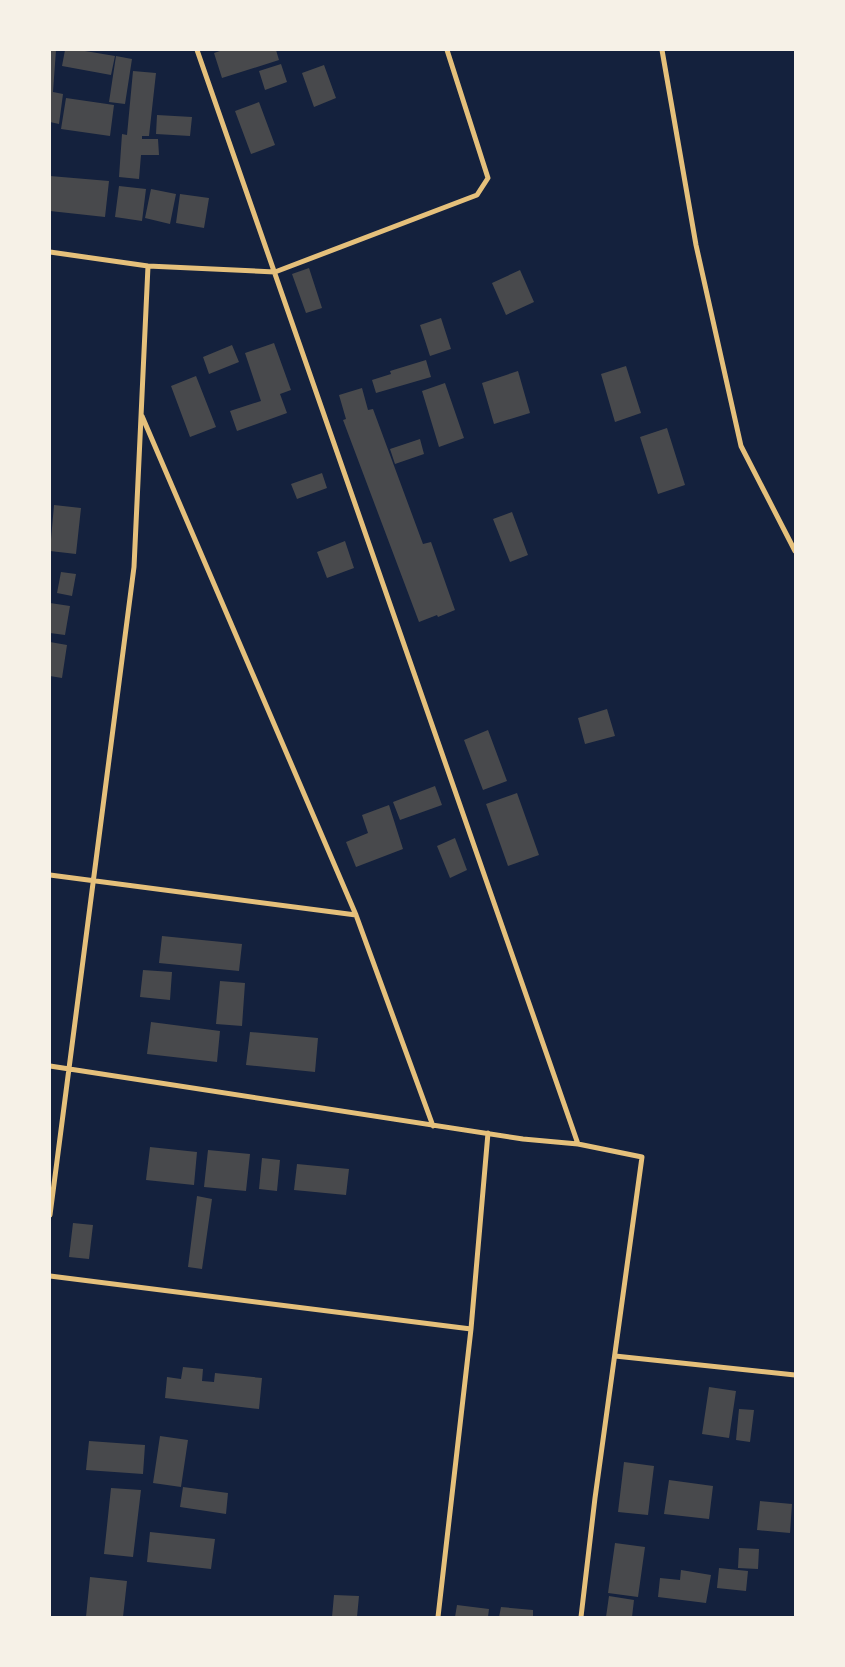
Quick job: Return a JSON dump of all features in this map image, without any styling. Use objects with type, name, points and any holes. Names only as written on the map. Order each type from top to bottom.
[{"type":"street","points":[[197,50],[578,1144]]},
{"type":"street","points":[[50,252],[148,266],[274,272],[477,195],[488,178],[447,50]]},
{"type":"street","points":[[662,50],[696,245],[741,446],[795,551]]},
{"type":"street","points":[[50,1215],[134,567],[148,266]]},
{"type":"street","points":[[141,413],[356,916],[433,1126]]},
{"type":"street","points":[[50,875],[356,916]]},
{"type":"street","points":[[50,1066],[433,1126],[523,1139],[578,1144],[642,1157],[581,1617]]},
{"type":"street","points":[[438,1617],[471,1329],[488,1133]]},
{"type":"street","points":[[50,1276],[471,1329]]},
{"type":"street","points":[[615,1356],[795,1375]]},
{"type":"building","points":[[50,50],[56,50],[53,92],[63,94],[59,124],[50,122]]},
{"type":"building","points":[[65,50],[79,50],[115,56],[111,75],[62,66]]},
{"type":"building","points":[[223,50],[276,50],[279,60],[222,78],[214,53]]},
{"type":"building","points":[[116,56],[132,59],[125,104],[109,102]]},
{"type":"building","points":[[281,64],[287,82],[265,90],[259,71]]},
{"type":"building","points":[[324,65],[336,98],[314,107],[302,73]]},
{"type":"building","points":[[133,71],[156,73],[149,136],[142,136],[142,139],[158,139],[159,155],[141,155],[139,179],[119,177],[122,134],[127,135]]},
{"type":"building","points":[[66,98],[114,105],[110,136],[61,129]]},
{"type":"building","points":[[259,102],[275,145],[251,154],[235,111]]},
{"type":"building","points":[[157,115],[192,117],[190,136],[156,134]]},
{"type":"building","points":[[50,176],[109,181],[105,217],[50,211]]},
{"type":"building","points":[[119,186],[146,189],[142,221],[115,217]]},
{"type":"building","points":[[151,189],[176,194],[170,224],[145,218]]},
{"type":"building","points":[[180,194],[209,198],[204,228],[176,223]]},
{"type":"building","points":[[309,268],[322,308],[306,313],[292,274]]},
{"type":"building","points":[[520,270],[534,302],[506,315],[492,283]]},
{"type":"building","points":[[441,318],[451,349],[430,356],[420,325]]},
{"type":"building","points":[[274,343],[291,390],[280,394],[287,413],[237,431],[230,411],[261,401],[245,353]]},
{"type":"building","points":[[232,345],[239,362],[209,374],[203,357]]},
{"type":"building","points":[[426,360],[431,377],[376,393],[372,380],[391,374],[390,371]]},
{"type":"building","points":[[626,366],[641,413],[615,422],[601,374]]},
{"type":"building","points":[[518,371],[530,413],[494,424],[482,383]]},
{"type":"building","points":[[196,376],[216,427],[190,437],[171,386]]},
{"type":"building","points":[[445,383],[464,438],[439,447],[422,391]]},
{"type":"building","points":[[362,388],[368,410],[373,409],[423,544],[431,542],[455,610],[438,617],[437,615],[419,622],[343,420],[346,419],[339,395]]},
{"type":"building","points":[[667,428],[685,485],[658,494],[640,437]]},
{"type":"building","points":[[420,439],[424,454],[395,464],[390,449]]},
{"type":"building","points":[[322,473],[327,488],[297,499],[291,484]]},
{"type":"building","points":[[54,505],[81,508],[76,554],[50,551]]},
{"type":"building","points":[[512,512],[528,555],[510,562],[493,519]]},
{"type":"building","points":[[345,541],[354,568],[327,578],[317,552]]},
{"type":"building","points":[[61,572],[76,574],[72,596],[57,593]]},
{"type":"building","points":[[50,603],[70,606],[65,635],[50,633]]},
{"type":"building","points":[[50,642],[67,645],[62,678],[50,676]]},
{"type":"building","points":[[607,709],[615,736],[585,744],[578,718]]},
{"type":"building","points":[[488,730],[507,781],[483,790],[464,740]]},
{"type":"building","points":[[435,786],[442,805],[400,820],[393,802]]},
{"type":"building","points":[[517,793],[539,855],[508,866],[486,804]]},
{"type":"building","points":[[389,805],[403,849],[356,867],[346,842],[368,833],[362,815]]},
{"type":"building","points":[[455,838],[467,870],[450,878],[437,846]]},
{"type":"building","points":[[162,936],[242,944],[239,971],[159,963]]},
{"type":"building","points":[[143,970],[172,972],[170,1000],[140,997]]},
{"type":"building","points":[[220,981],[245,983],[242,1026],[216,1024]]},
{"type":"building","points":[[151,1022],[220,1031],[217,1062],[147,1054]]},
{"type":"building","points":[[250,1032],[318,1038],[315,1072],[246,1065]]},
{"type":"building","points":[[150,1147],[197,1152],[194,1185],[146,1180]]},
{"type":"building","points":[[208,1150],[250,1154],[246,1191],[204,1187]]},
{"type":"building","points":[[262,1158],[280,1160],[277,1191],[259,1189]]},
{"type":"building","points":[[297,1164],[349,1169],[346,1195],[294,1190]]},
{"type":"building","points":[[197,1196],[212,1199],[202,1269],[188,1267]]},
{"type":"building","points":[[73,1223],[93,1225],[89,1259],[69,1257]]},
{"type":"building","points":[[183,1367],[203,1369],[202,1381],[214,1382],[215,1373],[262,1378],[259,1409],[165,1398],[167,1377],[181,1379]]},
{"type":"building","points":[[709,1387],[736,1391],[729,1438],[702,1434]]},
{"type":"building","points":[[739,1409],[754,1410],[750,1442],[736,1440]]},
{"type":"building","points":[[160,1436],[188,1440],[181,1487],[153,1483]]},
{"type":"building","points":[[89,1441],[145,1445],[143,1474],[86,1470]]},
{"type":"building","points":[[624,1462],[654,1466],[648,1515],[618,1512]]},
{"type":"building","points":[[669,1480],[713,1486],[709,1519],[664,1514]]},
{"type":"building","points":[[183,1487],[228,1493],[226,1514],[180,1507]]},
{"type":"building","points":[[111,1488],[141,1490],[133,1557],[104,1554]]},
{"type":"building","points":[[760,1501],[792,1504],[790,1533],[757,1530]]},
{"type":"building","points":[[150,1532],[215,1539],[211,1569],[147,1562]]},
{"type":"building","points":[[615,1543],[645,1547],[638,1597],[608,1593]]},
{"type":"building","points":[[739,1548],[759,1549],[758,1569],[738,1568]]},
{"type":"building","points":[[719,1568],[748,1571],[746,1591],[717,1588]]},
{"type":"building","points":[[681,1570],[711,1575],[706,1603],[658,1597],[660,1578],[680,1580]]},
{"type":"building","points":[[90,1577],[127,1581],[123,1617],[86,1617]]},
{"type":"building","points":[[334,1595],[359,1596],[357,1617],[332,1617]]},
{"type":"building","points":[[609,1596],[634,1600],[632,1617],[606,1617]]},
{"type":"building","points":[[457,1605],[489,1609],[488,1617],[455,1617]]},
{"type":"building","points":[[501,1607],[533,1610],[533,1617],[499,1617]]}]
